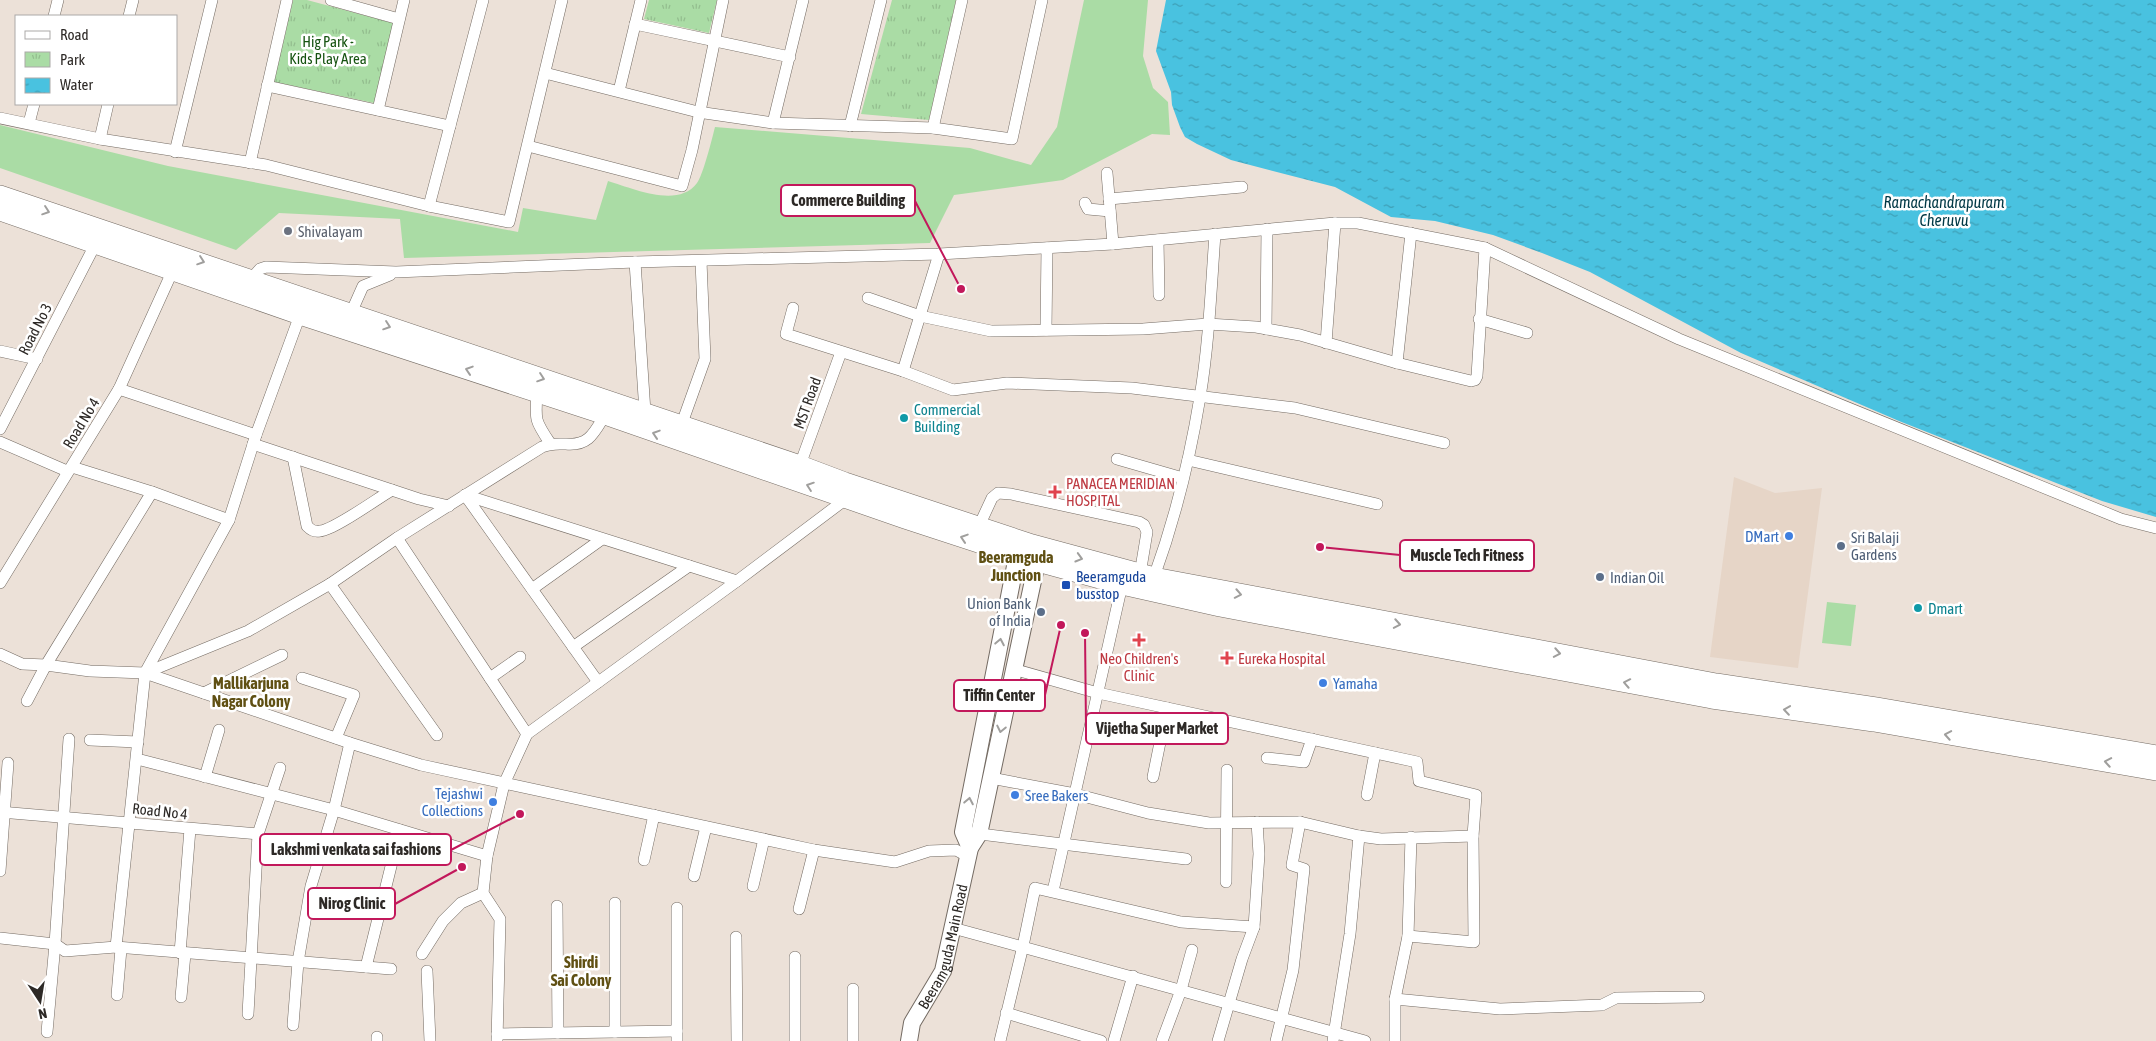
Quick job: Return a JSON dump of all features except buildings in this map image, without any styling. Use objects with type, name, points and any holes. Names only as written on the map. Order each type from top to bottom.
[{"type":"highway","points":[[0,195],[252,278],[604,400],[645,412],[680,426],[705,442]]},
{"type":"highway","points":[[0,211],[300,315],[537,393],[605,415],[730,450],[846,499],[1017,556],[1122,585],[1716,683],[1876,707],[2156,755]]},
{"type":"highway","points":[[730,450],[800,465],[845,482],[1059,552],[1147,576],[1325,619],[1712,699],[1874,722],[2156,771]]},
{"type":"main road","points":[[970,852],[971,833],[1017,556]]},
{"type":"main road","points":[[971,833],[991,778],[1037,562]]},
{"type":"main road","name":"Beeramguda Main Road","points":[[910,1041],[912,1023],[944,971],[970,852]]},
{"type":"street","points":[[54,15],[58,0]]},
{"type":"street","points":[[129,15],[133,0]]},
{"type":"street","points":[[175,152],[212,0]]},
{"type":"street","points":[[250,163],[287,0]]},
{"type":"street","points":[[330,0],[399,19]]},
{"type":"street","points":[[378,110],[404,0]]},
{"type":"street","points":[[429,206],[483,0]]},
{"type":"street","points":[[0,118],[100,139],[250,163],[429,206],[510,222],[562,0]]},
{"type":"street","points":[[619,91],[640,0]]},
{"type":"street","points":[[528,146],[682,186],[692,150],[698,112],[723,0]]},
{"type":"street","points":[[773,123],[803,0]]},
{"type":"street","points":[[850,126],[881,0]]},
{"type":"street","points":[[933,128],[962,0]]},
{"type":"street","points":[[545,73],[698,112],[773,123],[933,128],[1012,139],[1042,0]]},
{"type":"street","points":[[635,24],[790,57]]},
{"type":"street","points":[[267,86],[450,126]]},
{"type":"street","points":[[29,123],[34,105]]},
{"type":"street","points":[[100,139],[108,105]]},
{"type":"street","points":[[1107,173],[1113,244]]},
{"type":"street","points":[[1085,203],[1088,209],[1094,211],[1110,205],[1242,187]]},
{"type":"street","points":[[252,278],[260,269],[266,267],[396,272],[636,262],[939,254],[1113,244],[1335,223],[1358,223],[1485,248],[1697,346],[2121,519],[2156,528]]},
{"type":"street","points":[[1326,343],[1335,223]]},
{"type":"street","points":[[1266,329],[1267,229]]},
{"type":"street","points":[[1147,576],[1188,460],[1200,396],[1215,234]]},
{"type":"street","points":[[1397,363],[1411,234]]},
{"type":"street","points":[[1158,240],[1159,295]]},
{"type":"street","name":"Road No 3","points":[[0,429],[96,243]]},
{"type":"street","points":[[1046,330],[1047,248]]},
{"type":"street","points":[[868,298],[920,316],[991,331],[1143,329],[1208,324],[1266,329],[1300,335],[1397,363],[1470,381],[1475,380],[1485,248]]},
{"type":"street","points":[[904,371],[939,254]]},
{"type":"street","points":[[680,426],[705,359],[701,261]]},
{"type":"street","points":[[636,262],[645,412]]},
{"type":"street","name":"Road No 4","points":[[0,583],[5,564],[69,469],[119,389],[173,270]]},
{"type":"street","points":[[351,313],[363,286],[396,272]]},
{"type":"street","points":[[793,308],[786,334],[904,371],[953,390],[1007,383],[1132,388],[1295,408],[1444,443]]},
{"type":"street","points":[[116,995],[118,948],[145,673],[229,520],[255,439],[300,315]]},
{"type":"street","points":[[1480,319],[1527,333]]},
{"type":"street","points":[[0,351],[37,359]]},
{"type":"street","name":"MST Road","points":[[800,465],[841,352]]},
{"type":"street","points":[[119,389],[255,439],[293,457],[392,490],[448,506]]},
{"type":"street","points":[[537,393],[535,416],[537,424],[550,443]]},
{"type":"street","points":[[145,673],[248,631],[330,584],[464,495],[550,443],[576,445],[583,443],[591,437],[605,415]]},
{"type":"street","points":[[0,442],[69,469],[152,492],[229,520]]},
{"type":"street","points":[[293,457],[307,526],[312,530],[318,532],[332,527],[392,490]]},
{"type":"street","points":[[1117,459],[1183,478]]},
{"type":"street","points":[[1188,460],[1377,504]]},
{"type":"street","points":[[27,701],[46,665],[152,492]]},
{"type":"street","points":[[979,526],[992,498],[998,493],[1011,494],[1139,522],[1144,525],[1147,532],[1147,576]]},
{"type":"street","points":[[464,495],[737,582]]},
{"type":"street","points":[[464,495],[598,682]]},
{"type":"street","points":[[677,908],[677,1036],[615,1032],[558,1033],[497,1038],[500,919],[483,892],[487,856],[504,784],[527,734],[737,582],[846,499]]},
{"type":"street","points":[[397,538],[527,734]]},
{"type":"street","points":[[532,589],[602,539]]},
{"type":"street","points":[[573,647],[689,566]]},
{"type":"street","points":[[330,584],[437,735]]},
{"type":"street","points":[[1053,891],[1122,585]]},
{"type":"street","points":[[0,654],[22,664],[90,671],[145,673],[350,743],[421,765],[814,850],[895,862],[929,851],[956,850],[970,852]]},
{"type":"street","points":[[204,693],[282,655]]},
{"type":"street","points":[[490,678],[520,657]]},
{"type":"street","points":[[1013,669],[1098,693],[1417,762],[1419,780],[1476,796],[1473,836],[1474,942],[1408,936]]},
{"type":"street","points":[[302,678],[354,695],[336,738]]},
{"type":"street","points":[[1153,777],[1167,708]]},
{"type":"street","points":[[205,777],[219,730]]},
{"type":"street","points":[[47,1032],[69,739]]},
{"type":"street","points":[[1268,758],[1304,762],[1307,758],[1312,739]]},
{"type":"street","points":[[90,740],[138,742]]},
{"type":"street","points":[[293,1024],[298,962],[311,886],[334,810],[350,743]]},
{"type":"street","points":[[1367,796],[1375,753]]},
{"type":"street","points":[[136,759],[334,810],[487,856]]},
{"type":"street","points":[[0,871],[8,763]]},
{"type":"street","points":[[248,1014],[258,834],[280,768]]},
{"type":"street","points":[[1226,882],[1227,770]]},
{"type":"street","points":[[991,778],[1075,794],[1148,812],[1209,823],[1300,822],[1358,836],[1381,839],[1473,836]]},
{"type":"street","name":"Road No 4","points":[[3,812],[258,834]]},
{"type":"street","points":[[644,860],[654,815]]},
{"type":"street","points":[[1218,1041],[1242,959],[1254,927],[1258,854],[1257,822]]},
{"type":"street","points":[[1276,1041],[1293,970],[1304,869],[1292,865],[1300,822]]},
{"type":"street","points":[[694,876],[706,827]]},
{"type":"street","points":[[181,997],[190,829]]},
{"type":"street","points":[[366,967],[400,830]]},
{"type":"street","points":[[971,833],[1186,859]]},
{"type":"street","points":[[1334,1037],[1350,934],[1358,836]]},
{"type":"street","points":[[1395,1041],[1395,999],[1408,936],[1411,837]]},
{"type":"street","points":[[753,886],[764,839]]},
{"type":"street","points":[[799,909],[814,850]]},
{"type":"street","points":[[1000,1041],[1035,888],[1181,922],[1254,927]]},
{"type":"street","points":[[422,954],[443,921],[461,903],[483,892]]},
{"type":"street","points":[[615,902],[615,1032]]},
{"type":"street","points":[[557,906],[558,1033]]},
{"type":"street","points":[[953,928],[1283,1018],[1334,1037],[1364,1041]]},
{"type":"street","points":[[736,937],[737,1041]]},
{"type":"street","points":[[0,938],[55,944],[65,951],[118,948],[391,969]]},
{"type":"street","points":[[1162,1041],[1181,990],[1192,950]]},
{"type":"street","points":[[795,956],[795,1041]]},
{"type":"street","points":[[427,971],[430,1041]]},
{"type":"street","points":[[1114,1041],[1132,976]]},
{"type":"street","points":[[852,989],[853,1041]]},
{"type":"street","points":[[1395,999],[1500,1010],[1602,1005],[1616,998],[1699,997]]},
{"type":"street","points":[[1006,1013],[1101,1041]]},
{"type":"shaded area","name":"DMart","points":[[1734,477],[1775,493],[1822,488],[1798,668],[1710,657]]},
{"type":"green space","name":"Hig Park - Kids Play Area","points":[[293,0],[307,0],[393,23],[374,103],[274,82]]},
{"type":"green space","points":[[649,0],[717,0],[709,33],[644,19]]},
{"type":"green space","points":[[892,0],[956,0],[929,120],[861,114]]},
{"type":"green space","points":[[1084,0],[1148,0],[1143,56],[1153,88],[1168,102],[1170,135],[1152,134],[1063,180],[954,195],[930,243],[404,258],[400,219],[279,213],[236,250],[0,168],[0,125],[168,166],[518,232],[523,208],[596,220],[608,181],[642,192],[667,196],[689,191],[699,179],[715,127],[970,148],[1031,165],[1057,127]]},
{"type":"green space","points":[[1827,602],[1856,605],[1851,646],[1822,643]]},
{"type":"water","name":"Ramachandrapuram Cheruvu","points":[[1166,0],[2156,0],[2156,517],[2102,501],[1899,421],[1741,353],[1590,272],[1542,253],[1493,235],[1435,221],[1391,217],[1335,187],[1231,160],[1197,144],[1185,137],[1180,127],[1172,105],[1171,92],[1156,51]]},
{"type":"place","name":"Shivalayam","points":[[288,231]]},
{"type":"place","name":"Commerce Building","points":[[961,289]]},
{"type":"place","name":"Commercial Building","points":[[904,418]]},
{"type":"place","name":"PANACEA MERIDIAN HOSPITAL","points":[[1055,492]]},
{"type":"place","name":"DMart","points":[[1789,536]]},
{"type":"place","name":"Sri Balaji Gardens","points":[[1841,546]]},
{"type":"place","name":"Muscle Tech Fitness","points":[[1320,547]]},
{"type":"place","name":"Indian Oil","points":[[1600,577]]},
{"type":"place","name":"Beeramguda busstop","points":[[1066,585]]},
{"type":"place","name":"Dmart","points":[[1918,608]]},
{"type":"place","name":"Union Bank of India","points":[[1041,612]]},
{"type":"place","name":"Tiffin Center","points":[[1061,625]]},
{"type":"place","name":"Vijetha Super Market","points":[[1085,633]]},
{"type":"place","name":"Neo Children's Clinic","points":[[1139,640]]},
{"type":"place","name":"Eureka Hospital","points":[[1227,658]]},
{"type":"place","name":"Yamaha","points":[[1323,683]]},
{"type":"place","name":"Sree Bakers","points":[[1015,795]]},
{"type":"place","name":"Tejashwi Collections","points":[[493,802]]},
{"type":"place","name":"Lakshmi venkata sai fashions","points":[[520,814]]},
{"type":"place","name":"Nirog Clinic","points":[[462,867]]},
{"type":"district","name":"Beeramguda Junction","points":[[1016,566]]},
{"type":"district","name":"Mallikarjuna Nagar Colony","points":[[251,692]]},
{"type":"district","name":"Shirdi Sai Colony","points":[[581,971]]}]
